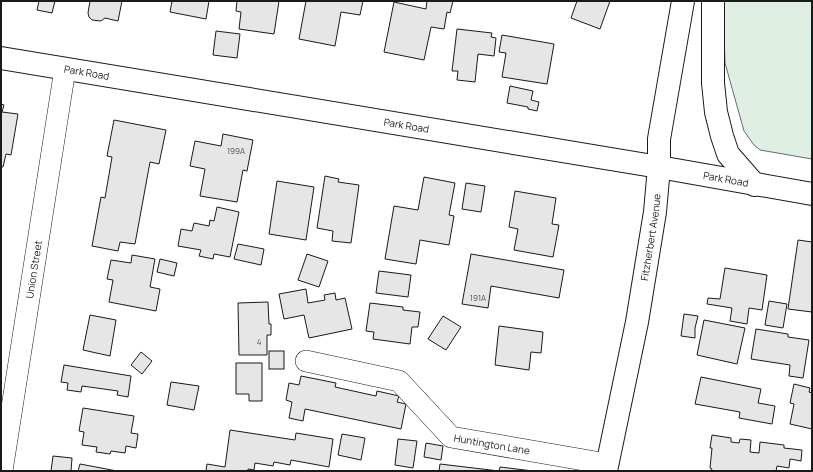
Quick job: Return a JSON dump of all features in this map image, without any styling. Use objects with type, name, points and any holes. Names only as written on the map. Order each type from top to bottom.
[{"type":"main road","name":"Fitzherbert Avenue","points":[[606,467],[637,322],[655,212],[660,132],[683,1]]},
{"type":"main road","points":[[713,1],[713,83],[717,118],[728,154],[755,185]]},
{"type":"main road","name":"Park Road","points":[[1,58],[659,167],[812,194]]},
{"type":"street","name":"Union Street","points":[[2,471],[65,69]]},
{"type":"street","name":"Huntington Lane","points":[[306,361],[399,381],[451,437],[606,467]]},
{"type":"green space","points":[[723,1],[812,1],[812,159],[760,150],[754,145],[744,131],[725,63]]},
{"type":"building","points":[[39,1],[55,1],[52,13],[37,10]]},
{"type":"building","points":[[90,1],[122,1],[118,21],[105,18],[101,21],[92,20],[88,13]]},
{"type":"building","points":[[172,1],[209,1],[206,19],[170,12]]},
{"type":"building","points":[[237,1],[279,1],[274,34],[239,29],[241,12],[236,11]]},
{"type":"building","points":[[306,1],[363,1],[360,15],[341,12],[335,46],[299,39]]},
{"type":"building","points":[[427,1],[453,1],[450,13],[447,12],[444,29],[431,27],[424,60],[384,52],[394,2],[426,9]]},
{"type":"building","points":[[577,1],[610,1],[600,29],[571,18]]},
{"type":"building","points":[[457,29],[492,33],[491,37],[496,38],[494,56],[478,54],[475,82],[457,80],[458,71],[452,71]]},
{"type":"building","points":[[216,31],[240,34],[237,58],[213,55]]},
{"type":"building","points":[[502,35],[554,44],[547,84],[502,77],[506,53],[499,52]]},
{"type":"building","points":[[510,86],[533,91],[531,100],[539,102],[537,111],[528,109],[528,107],[507,103]]},
{"type":"building","points":[[1,104],[4,105],[2,112],[18,114],[11,155],[6,154],[3,167],[1,167]]},
{"type":"building","points":[[114,120],[166,130],[159,164],[150,162],[135,244],[120,242],[118,251],[92,246],[101,197],[105,198],[112,157],[107,156]]},
{"type":"building","points":[[223,134],[253,140],[247,171],[243,170],[237,202],[200,196],[205,169],[190,166],[195,141],[221,146]]},
{"type":"building","points":[[325,176],[339,179],[338,182],[359,185],[351,243],[332,241],[333,231],[317,228]]},
{"type":"building","points":[[424,177],[455,183],[449,215],[454,216],[449,245],[420,240],[416,264],[385,259],[394,206],[418,210]]},
{"type":"building","points":[[277,181],[314,187],[306,240],[269,234]]},
{"type":"building","points":[[466,183],[485,186],[481,212],[462,209]]},
{"type":"building","points":[[515,191],[556,198],[552,224],[559,225],[553,257],[514,250],[518,229],[509,227]]},
{"type":"building","points":[[217,207],[239,212],[230,257],[214,254],[213,259],[199,256],[201,250],[178,246],[181,229],[192,231],[194,223],[209,226],[210,220],[214,221]]},
{"type":"building","points":[[798,240],[812,242],[812,312],[788,309]]},
{"type":"building","points":[[238,244],[264,249],[261,265],[234,259]]},
{"type":"building","points":[[307,254],[328,261],[319,287],[298,280]]},
{"type":"building","points":[[471,254],[564,270],[559,298],[491,286],[488,308],[462,304]]},
{"type":"building","points":[[132,255],[155,259],[150,287],[160,289],[156,311],[109,302],[113,280],[107,279],[111,260],[131,263]]},
{"type":"building","points":[[160,259],[177,263],[174,276],[157,272]]},
{"type":"building","points":[[725,268],[767,275],[762,310],[749,308],[747,324],[730,321],[732,308],[707,304],[708,298],[720,299]]},
{"type":"building","points":[[379,271],[411,275],[408,297],[376,293]]},
{"type":"building","points":[[306,289],[308,303],[325,300],[324,295],[335,293],[336,300],[345,298],[352,329],[309,338],[304,315],[284,319],[279,294]]},
{"type":"building","points":[[769,301],[787,304],[783,328],[765,325]]},
{"type":"building","points":[[268,302],[271,335],[267,335],[267,355],[239,355],[238,303]]},
{"type":"building","points":[[370,303],[403,307],[403,310],[420,312],[418,327],[412,327],[410,344],[373,339],[374,332],[366,331]]},
{"type":"building","points":[[684,314],[698,316],[695,328],[695,338],[681,336]]},
{"type":"building","points":[[90,315],[116,320],[110,356],[83,350]]},
{"type":"building","points":[[443,316],[461,327],[446,350],[428,339]]},
{"type":"building","points":[[704,320],[745,328],[737,364],[697,355]]},
{"type":"building","points":[[499,326],[543,332],[541,353],[531,352],[529,370],[495,365]]},
{"type":"building","points":[[756,329],[788,334],[788,337],[809,340],[803,378],[789,376],[790,365],[751,359]]},
{"type":"building","points":[[269,351],[284,351],[284,369],[269,369]]},
{"type":"building","points":[[141,352],[152,361],[142,374],[131,365]]},
{"type":"building","points":[[236,363],[262,363],[262,401],[249,401],[249,394],[236,394]]},
{"type":"building","points":[[64,365],[131,376],[128,397],[117,395],[118,391],[82,386],[81,392],[67,390],[68,383],[61,382]]},
{"type":"building","points":[[301,376],[336,383],[335,387],[376,396],[377,391],[399,396],[397,402],[406,404],[401,429],[305,409],[303,421],[289,418],[292,402],[286,400],[289,383],[299,385]]},
{"type":"building","points":[[701,377],[761,389],[758,403],[775,406],[772,424],[739,418],[740,412],[695,404]]},
{"type":"building","points":[[171,382],[199,386],[194,410],[167,405]]},
{"type":"building","points":[[794,384],[810,388],[809,392],[812,393],[812,429],[790,424],[794,404],[790,403]]},
{"type":"building","points":[[83,408],[134,416],[131,433],[138,434],[136,448],[126,446],[125,453],[111,451],[110,454],[96,452],[97,447],[82,445],[84,432],[79,431]]},
{"type":"building","points":[[230,430],[295,440],[296,433],[333,439],[329,467],[291,460],[290,465],[274,462],[273,466],[255,463],[254,470],[248,469],[248,471],[206,471],[207,464],[225,467]]},
{"type":"building","points":[[342,434],[365,438],[361,460],[338,455]]},
{"type":"building","points":[[712,435],[731,438],[731,442],[739,443],[740,439],[751,440],[750,452],[759,453],[760,442],[784,445],[784,448],[802,450],[801,461],[790,459],[789,468],[777,466],[776,471],[711,471],[712,448],[710,448]]},
{"type":"building","points":[[398,439],[417,441],[413,468],[395,465]]},
{"type":"building","points":[[426,443],[443,446],[441,460],[424,457]]},
{"type":"building","points":[[53,456],[72,458],[71,471],[51,471]]},
{"type":"building","points":[[80,464],[117,471],[78,471]]},
{"type":"building","points":[[440,464],[499,471],[439,471]]},
{"type":"building","points":[[500,467],[533,471],[499,471]]}]
